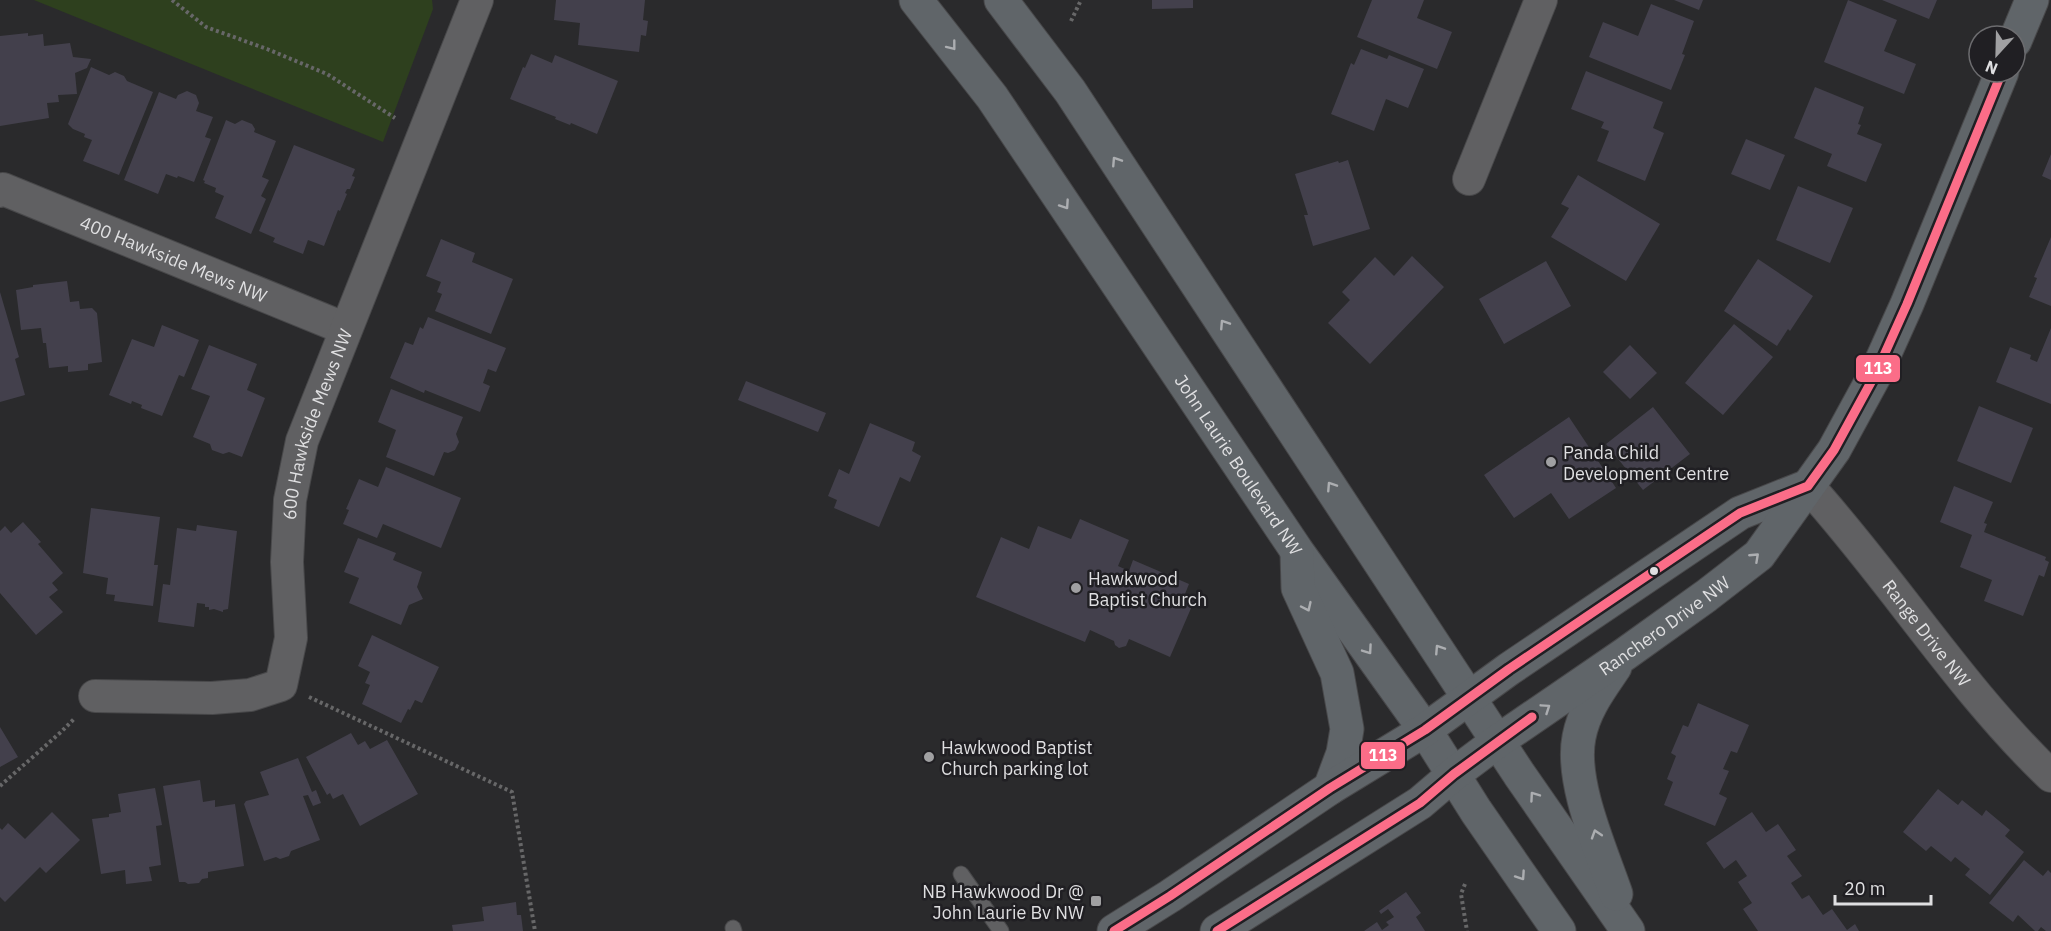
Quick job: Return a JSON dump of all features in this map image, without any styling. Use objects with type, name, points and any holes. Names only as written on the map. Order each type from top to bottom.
[{"type":"main road","name":"John Laurie Boulevard NW","points":[[916,0],[992,97],[1298,551],[1425,730],[1476,811],[1558,931]]},
{"type":"main road","points":[[1001,0],[1070,91],[1498,741],[1628,930]]},
{"type":"main road","points":[[2022,24],[2032,0]]},
{"type":"main road","name":"Ranchero Drive NW","points":[[1217,931],[1420,803],[1498,741],[1625,654],[1759,555],[1834,450],[1876,373],[1907,304],[1997,84]]},
{"type":"main road","points":[[1114,931],[1330,788],[1425,730],[1509,669],[1740,513],[1808,486]]},
{"type":"main road","points":[[1298,551],[1298,588],[1337,673],[1347,729],[1343,753],[1330,788]]},
{"type":"main road","points":[[1625,654],[1591,705],[1579,738],[1577,761],[1580,785],[1628,930]]},
{"type":"street","name":"600 Hawkside Mews NW","points":[[281,685],[291,638],[287,561],[290,500],[302,441],[477,0]]},
{"type":"street","points":[[1469,179],[1541,0]]},
{"type":"street","name":"400 Hawkside Mews NW","points":[[0,191],[3,189],[346,329]]},
{"type":"street","name":"Range Drive NW","points":[[1808,486],[1846,528],[2016,743],[2051,776]]},
{"type":"street","points":[[95,696],[212,698],[250,694],[281,685]]},
{"type":"lane","points":[[962,874],[1001,931]]},
{"type":"path","points":[[172,0],[206,27],[327,74],[399,121],[424,131]]},
{"type":"path","points":[[1071,21],[1081,0]]},
{"type":"path","points":[[281,685],[512,792],[535,931]]},
{"type":"path","points":[[0,786],[61,732],[95,696]]},
{"type":"path","points":[[1465,884],[1461,894],[1467,931]]},
{"type":"green space","points":[[34,0],[432,0],[433,9],[383,142]]},
{"type":"building","points":[[556,0],[645,0],[643,20],[648,21],[646,36],[641,35],[639,52],[578,45],[580,23],[554,20]]},
{"type":"building","points":[[1152,0],[1193,0],[1193,8],[1152,9]]},
{"type":"building","points":[[1372,0],[1424,0],[1417,18],[1452,32],[1437,69],[1357,37]]},
{"type":"building","points":[[1674,0],[1703,0],[1699,10]]},
{"type":"building","points":[[1848,0],[1897,20],[1884,51],[1916,64],[1904,94],[1824,62]]},
{"type":"building","points":[[1882,0],[1937,0],[1929,19]]},
{"type":"building","points":[[1651,4],[1694,21],[1682,54],[1685,55],[1671,90],[1589,57],[1603,22],[1638,36]]},
{"type":"building","points":[[28,33],[28,36],[43,34],[44,46],[70,43],[73,57],[91,59],[87,68],[75,73],[77,94],[58,95],[59,102],[47,103],[49,118],[0,126],[0,36]]},
{"type":"building","points":[[1361,49],[1387,59],[1389,55],[1424,69],[1408,108],[1386,99],[1374,131],[1331,114],[1351,63],[1354,65]]},
{"type":"building","points":[[531,54],[552,63],[555,55],[618,81],[597,134],[510,99]]},
{"type":"building","points":[[91,67],[109,75],[115,72],[124,76],[127,81],[153,92],[119,175],[83,161],[92,140],[84,137],[85,134],[68,124]]},
{"type":"building","points":[[1586,71],[1663,102],[1653,128],[1664,133],[1645,181],[1597,161],[1609,131],[1601,128],[1604,122],[1571,109]]},
{"type":"building","points":[[1815,87],[1864,107],[1857,134],[1882,144],[1866,182],[1827,166],[1832,154],[1794,138]]},
{"type":"building","points":[[187,91],[196,95],[199,103],[196,111],[213,117],[205,137],[211,139],[194,182],[166,174],[158,194],[124,180],[159,92],[176,99],[178,95]]},
{"type":"building","points":[[226,120],[235,124],[242,120],[252,124],[254,132],[276,141],[262,177],[269,180],[261,196],[266,199],[251,234],[215,218],[224,196],[215,192],[216,188],[204,183],[203,180]]},
{"type":"building","points":[[1746,139],[1785,155],[1770,190],[1731,174]]},
{"type":"building","points":[[294,145],[355,169],[352,176],[355,177],[350,189],[347,189],[345,193],[347,194],[324,246],[308,240],[303,254],[273,242],[275,238],[259,231]]},
{"type":"building","points":[[2051,154],[2051,180],[2042,176]]},
{"type":"building","points":[[1348,160],[1370,229],[1313,246],[1304,215],[1308,215],[1295,174]]},
{"type":"building","points":[[1578,175],[1660,224],[1626,281],[1551,237],[1569,208],[1561,204]]},
{"type":"building","points":[[1798,186],[1853,208],[1830,263],[1776,240]]},
{"type":"building","points":[[2051,237],[2051,306],[2029,297],[2037,278],[2034,277]]},
{"type":"building","points":[[441,239],[475,253],[472,262],[513,279],[491,334],[435,311],[442,294],[437,292],[441,282],[426,276]]},
{"type":"building","points":[[1412,256],[1444,287],[1370,364],[1328,323],[1350,300],[1342,292],[1375,257],[1394,276]]},
{"type":"building","points":[[1758,259],[1813,296],[1777,346],[1724,311]]},
{"type":"building","points":[[1546,261],[1571,306],[1504,344],[1479,299]]},
{"type":"building","points":[[67,281],[70,302],[79,301],[80,309],[92,308],[97,313],[102,362],[88,364],[88,370],[68,372],[68,366],[49,368],[46,343],[43,343],[41,328],[21,330],[16,290],[33,287],[33,285]]},
{"type":"building","points":[[0,292],[19,357],[15,359],[25,395],[0,402]]},
{"type":"building","points":[[428,317],[506,348],[496,372],[488,369],[483,383],[490,386],[480,412],[425,390],[424,393],[390,378],[405,342],[413,345],[420,327],[423,329]]},
{"type":"building","points":[[1734,324],[1773,357],[1723,415],[1685,383]]},
{"type":"building","points":[[162,325],[199,340],[184,377],[179,375],[162,416],[141,408],[142,405],[132,401],[131,404],[109,395],[132,339],[154,347]]},
{"type":"building","points":[[2051,328],[2051,404],[1996,382],[2010,347],[2031,355],[2030,359],[2037,362]]},
{"type":"building","points":[[209,345],[257,364],[247,390],[265,398],[242,457],[229,452],[223,454],[212,450],[210,444],[193,437],[210,396],[191,389]]},
{"type":"building","points":[[1630,345],[1657,373],[1630,399],[1603,372]]},
{"type":"building","points":[[746,381],[826,413],[818,432],[738,400]]},
{"type":"building","points":[[391,389],[463,417],[456,434],[459,442],[455,450],[444,452],[434,476],[386,457],[396,430],[378,422]]},
{"type":"building","points":[[1979,406],[2033,428],[2011,483],[1957,461]]},
{"type":"building","points":[[1653,407],[1690,454],[1643,490],[1606,444]]},
{"type":"building","name":"Panda Child Development Centre","points":[[1569,417],[1616,488],[1569,519],[1551,493],[1514,518],[1484,475]]},
{"type":"building","points":[[870,423],[915,442],[912,451],[921,456],[910,482],[900,477],[879,527],[834,508],[837,500],[828,496],[839,469],[849,474]]},
{"type":"building","points":[[386,467],[461,498],[441,548],[383,524],[377,538],[343,524],[349,510],[346,509],[359,479],[378,487]]},
{"type":"building","points":[[1954,486],[1993,502],[1984,523],[1987,524],[1984,532],[2046,557],[2045,560],[2049,562],[2044,577],[2039,575],[2023,616],[1984,601],[1992,580],[1960,567],[1972,535],[1940,522]]},
{"type":"building","points":[[91,508],[160,517],[154,565],[158,565],[153,606],[114,601],[115,595],[106,594],[108,578],[83,573]]},
{"type":"building","points":[[1080,519],[1129,540],[1118,566],[1129,571],[1133,560],[1189,584],[1185,594],[1195,599],[1170,657],[1129,639],[1126,646],[1119,648],[1114,641],[1090,630],[1085,642],[976,597],[1001,537],[1029,549],[1038,526],[1071,539]]},
{"type":"building","points":[[23,522],[41,542],[38,544],[63,573],[52,583],[58,590],[49,597],[63,612],[36,635],[0,593],[0,531],[5,526],[11,533]]},
{"type":"building","points":[[197,525],[237,531],[228,609],[223,612],[209,610],[205,604],[197,603],[194,627],[158,622],[163,584],[170,585],[177,528],[196,531]]},
{"type":"building","points":[[358,538],[396,553],[393,560],[422,572],[417,587],[423,599],[409,605],[401,625],[349,603],[359,578],[344,572]]},
{"type":"building","points":[[372,635],[439,667],[422,703],[415,700],[401,723],[362,704],[370,685],[365,683],[370,672],[358,666]]},
{"type":"building","points":[[1698,703],[1749,725],[1737,753],[1731,751],[1723,769],[1729,771],[1719,794],[1727,798],[1715,826],[1664,805],[1673,782],[1667,779],[1676,756],[1671,753],[1683,725],[1688,727]]},
{"type":"building","points":[[0,727],[18,757],[0,767]]},
{"type":"building","points":[[351,733],[358,745],[365,741],[370,749],[387,740],[418,794],[360,826],[343,794],[333,799],[330,793],[327,795],[306,757]]},
{"type":"building","points":[[298,758],[312,792],[316,790],[321,803],[313,806],[308,795],[303,796],[320,840],[291,851],[289,856],[264,861],[244,804],[246,801],[269,795],[260,772]]},
{"type":"building","points":[[200,780],[203,802],[215,800],[215,807],[235,804],[244,866],[208,872],[208,878],[202,879],[199,883],[188,884],[179,882],[163,786]]},
{"type":"building","points":[[155,788],[162,825],[156,826],[161,865],[149,867],[152,881],[126,884],[125,870],[101,874],[92,819],[109,817],[109,814],[121,812],[118,794]]},
{"type":"building","points":[[1938,789],[1958,805],[1962,800],[1982,816],[1986,810],[2010,830],[2005,836],[2024,852],[1990,895],[1965,875],[1970,869],[1955,857],[1951,862],[1931,846],[1926,851],[1903,832]]},
{"type":"building","points":[[52,812],[80,840],[46,873],[40,867],[5,902],[0,897],[0,828],[2,830],[8,823],[25,839]]},
{"type":"building","points":[[1752,812],[1766,832],[1778,824],[1796,850],[1787,856],[1802,876],[1791,883],[1802,899],[1809,895],[1823,915],[1832,909],[1847,930],[1855,924],[1859,931],[1758,931],[1743,909],[1752,903],[1738,882],[1747,876],[1736,860],[1724,869],[1706,843]]},
{"type":"building","points":[[2024,860],[2043,876],[2048,870],[2051,873],[2051,931],[2046,931],[2041,927],[2035,931],[2018,915],[2013,922],[1989,903]]},
{"type":"building","points":[[1406,892],[1421,913],[1416,917],[1425,931],[1364,931],[1377,922],[1382,930],[1389,925],[1386,922],[1394,917],[1388,909],[1381,914],[1379,911]]},
{"type":"building","points":[[516,902],[517,915],[521,915],[523,931],[453,931],[452,925],[484,921],[482,907]]},
{"type":"transit line","name":"113","points":[[1114,931],[1330,788],[1425,730],[1509,669],[1740,513],[1808,486],[1834,450],[1876,373],[1907,304],[1997,84]]},
{"type":"transit line","name":"113","points":[[1217,931],[1420,803],[1454,774],[1532,717]]},
{"type":"place","name":"Panda Child Development Centre","points":[[1551,462]]},
{"type":"place","name":"Hawkwood Baptist Church","points":[[1076,588]]},
{"type":"place","name":"Hawkwood Baptist Church parking lot","points":[[929,757]]},
{"type":"place","name":"NB Hawkwood Dr @ John Laurie Bv NW","points":[[1096,901]]}]
